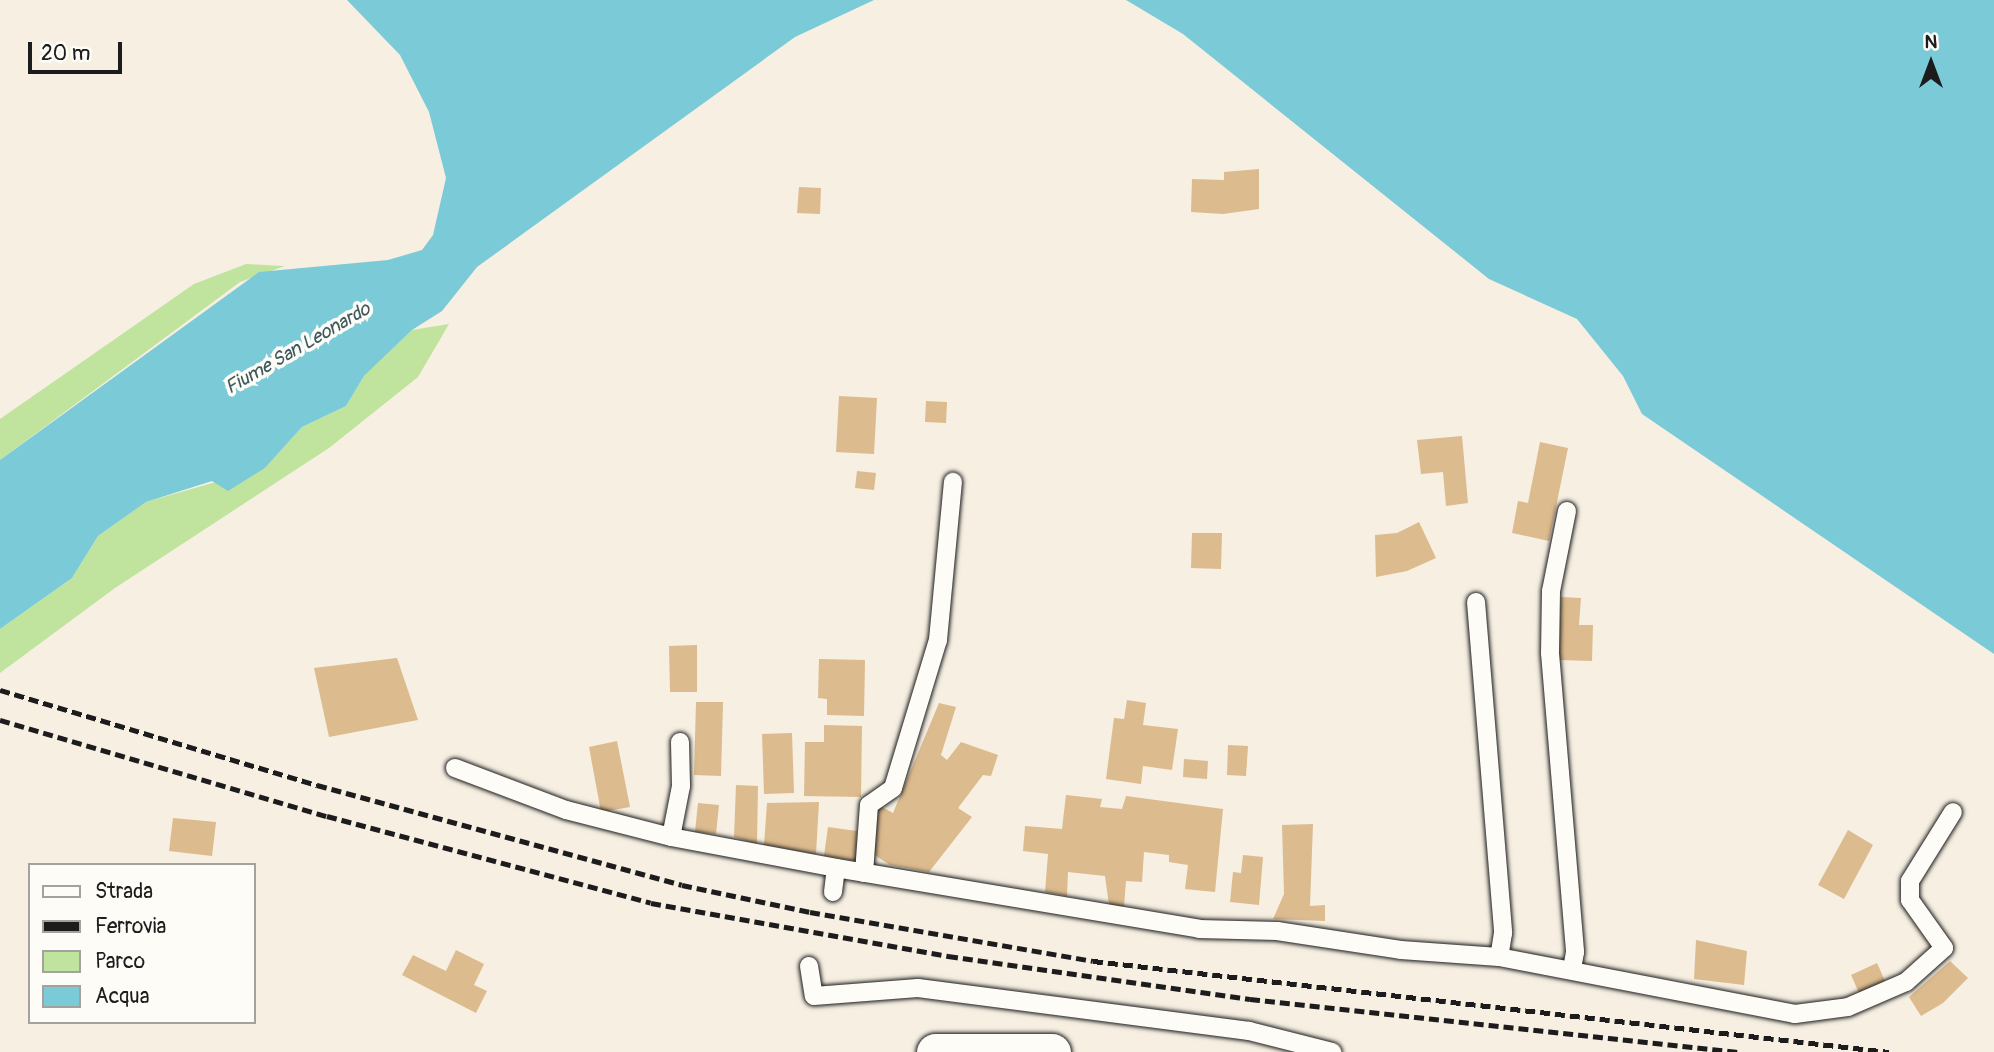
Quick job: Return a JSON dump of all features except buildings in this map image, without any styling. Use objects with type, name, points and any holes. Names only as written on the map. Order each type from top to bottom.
[{"type":"street","points":[[935,1052],[1052,1052]]},
{"type":"lane","points":[[864,873],[869,805],[893,788],[938,640],[953,482]]},
{"type":"lane","points":[[1567,511],[1551,591],[1550,653],[1575,952],[1572,969]]},
{"type":"lane","points":[[1476,602],[1503,933],[1499,957]]},
{"type":"lane","points":[[671,837],[681,786],[680,743]]},
{"type":"lane","points":[[455,768],[566,810],[671,837],[836,868],[1199,929],[1277,931],[1401,950],[1499,957],[1795,1014],[1848,1007],[1906,982],[1944,948],[1910,900],[1910,881],[1952,812]]},
{"type":"lane","points":[[833,892],[836,868]]},
{"type":"lane","points":[[809,966],[814,996],[918,988],[1249,1031],[1332,1052]]},
{"type":"green space","points":[[246,264],[285,266],[240,282],[0,460],[0,419],[194,284]]},
{"type":"green space","points":[[449,324],[418,377],[329,448],[115,588],[0,673],[0,629],[72,578],[98,536],[146,502],[265,468],[302,427],[346,406],[364,376],[412,330]]},
{"type":"water","name":"Fiume San Leonardo","points":[[347,0],[874,0],[795,37],[477,267],[442,311],[412,330],[364,376],[346,406],[302,427],[265,468],[228,491],[212,481],[146,502],[98,536],[72,578],[0,629],[0,460],[259,272],[388,260],[422,250],[433,235],[446,178],[429,112],[400,55]]},
{"type":"water","points":[[1126,0],[1994,0],[1994,654],[1642,414],[1623,376],[1577,319],[1489,279],[1183,34]]},
{"type":"railway","points":[[0,690],[317,785],[682,885],[810,912],[1093,961],[1889,1052]]},
{"type":"railway","points":[[0,720],[327,816],[651,903],[948,956],[1250,999],[1738,1052]]}]
